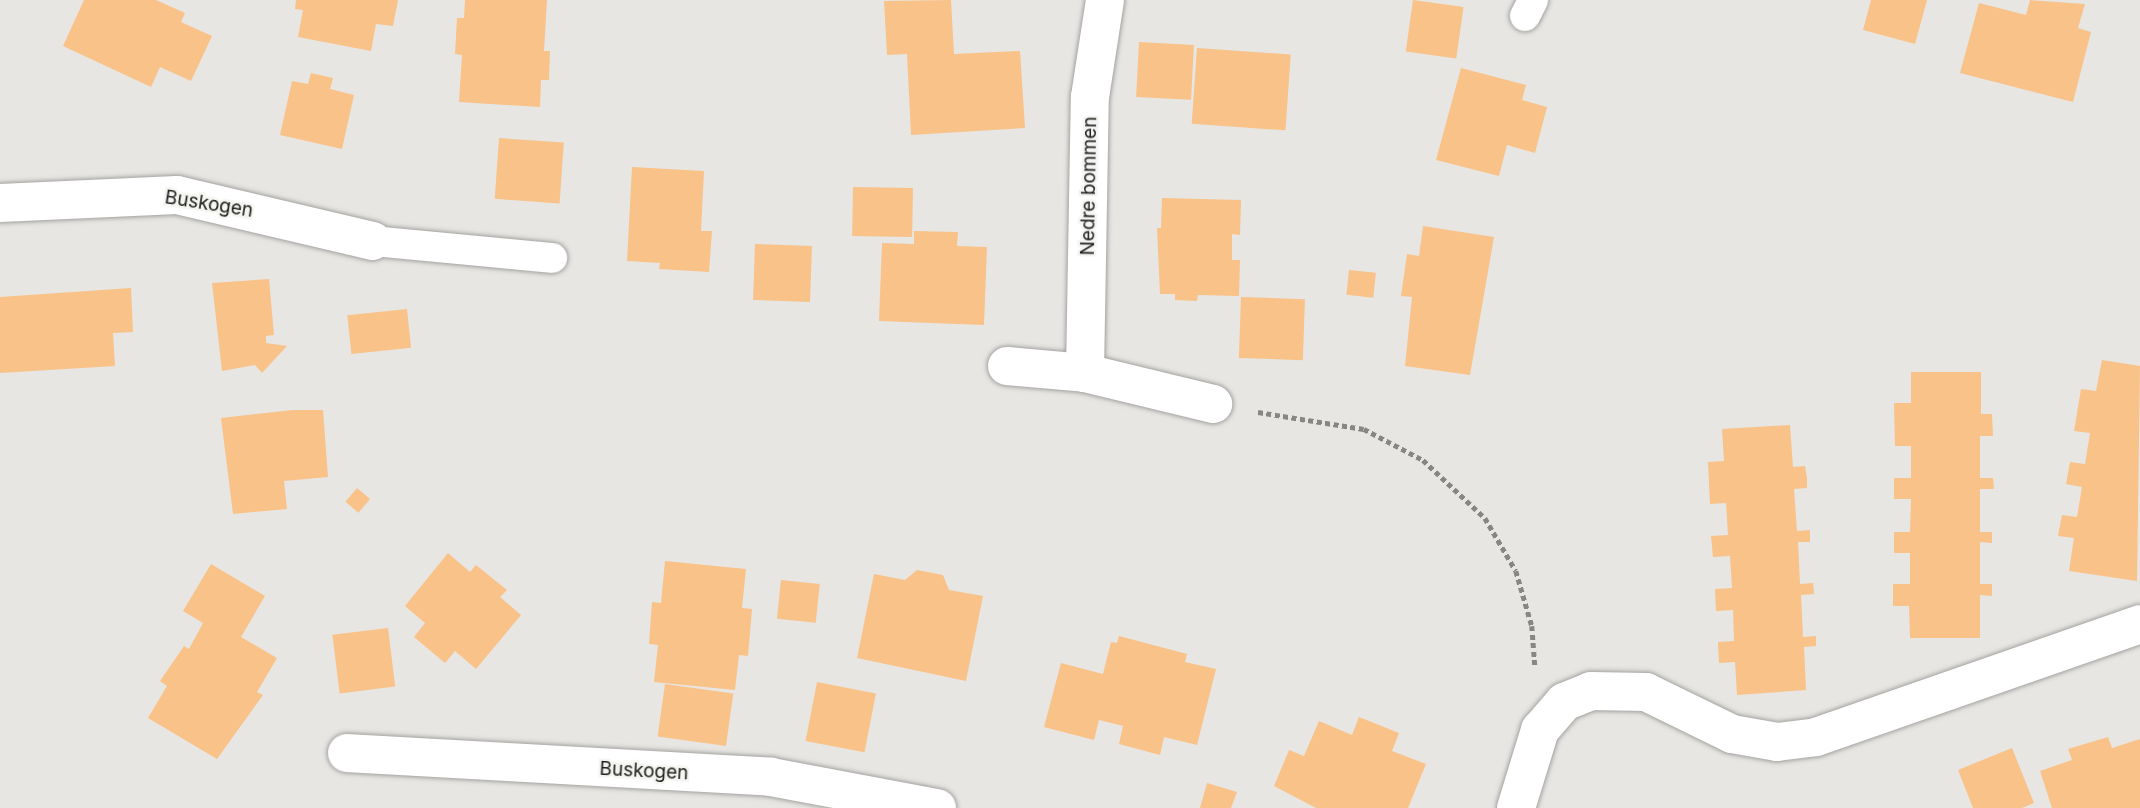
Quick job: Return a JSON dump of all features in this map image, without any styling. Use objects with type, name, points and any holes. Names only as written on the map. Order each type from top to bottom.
[{"type":"street","name":"Nedre bommen","points":[[1085,373],[1090,97],[1105,0]]},
{"type":"street","name":"Buskogen","points":[[0,203],[177,195],[373,241]]},
{"type":"street","points":[[1007,366],[1085,373],[1213,404]]},
{"type":"street","points":[[1516,808],[1540,730],[1563,702],[1591,691],[1646,692],[1732,734],[1777,742],[1816,737],[2140,624]]},
{"type":"street","name":"Buskogen","points":[[347,753],[771,777],[937,808]]},
{"type":"lane","points":[[373,241],[552,258]]},
{"type":"path","points":[[1213,404],[1364,429],[1423,460],[1485,518],[1516,570],[1532,626],[1540,730]]},
{"type":"building","points":[[84,0],[156,0],[185,13],[181,22],[212,36],[191,81],[160,67],[151,87],[63,46]]},
{"type":"building","points":[[296,0],[398,0],[393,26],[376,24],[371,51],[298,37],[303,10],[295,9]]},
{"type":"building","points":[[465,0],[547,0],[544,51],[550,51],[549,80],[541,80],[540,107],[459,102],[462,55],[455,54],[457,18],[464,18]]},
{"type":"building","points":[[951,0],[954,54],[1020,51],[1025,128],[911,135],[907,54],[887,55],[884,1]]},
{"type":"building","points":[[1413,0],[1464,7],[1456,59],[1406,51]]},
{"type":"building","points":[[1871,0],[1927,0],[1915,44],[1863,30]]},
{"type":"building","points":[[2030,0],[2085,4],[2078,28],[2091,32],[2073,102],[1960,73],[1979,3],[2026,15]]},
{"type":"building","points":[[1139,42],[1194,45],[1191,100],[1136,97]]},
{"type":"building","points":[[1197,48],[1291,55],[1285,130],[1192,124]]},
{"type":"building","points":[[1461,68],[1526,85],[1522,100],[1547,107],[1535,153],[1507,145],[1499,176],[1436,160]]},
{"type":"building","points":[[311,73],[333,78],[330,89],[354,95],[342,149],[280,135],[292,81],[308,84]]},
{"type":"building","points":[[499,138],[564,143],[560,203],[495,199]]},
{"type":"building","points":[[632,167],[704,171],[701,231],[712,231],[709,272],[659,269],[660,263],[627,261]]},
{"type":"building","points":[[853,187],[913,188],[912,237],[852,236]]},
{"type":"building","points":[[1162,198],[1241,200],[1240,235],[1232,234],[1232,260],[1240,260],[1239,296],[1198,295],[1197,301],[1175,300],[1175,294],[1160,294],[1157,228],[1161,228]]},
{"type":"building","points":[[1423,226],[1494,237],[1470,375],[1405,366],[1412,297],[1401,296],[1407,254],[1419,256]]},
{"type":"building","points":[[914,231],[958,232],[957,246],[987,247],[984,325],[879,321],[882,243],[914,244]]},
{"type":"building","points":[[755,244],[812,246],[810,302],[753,300]]},
{"type":"building","points":[[1349,270],[1376,273],[1373,298],[1346,295]]},
{"type":"building","points":[[269,279],[274,335],[266,336],[266,343],[287,346],[262,373],[255,365],[222,371],[212,283]]},
{"type":"building","points":[[131,288],[133,332],[113,333],[115,366],[0,373],[0,297]]},
{"type":"building","points":[[1241,297],[1305,299],[1303,360],[1239,358]]},
{"type":"building","points":[[407,309],[411,348],[351,354],[347,315]]},
{"type":"building","points":[[2102,360],[2140,366],[2137,581],[2069,571],[2074,538],[2058,536],[2062,515],[2077,517],[2082,487],[2066,484],[2070,462],[2085,464],[2090,433],[2074,431],[2081,389],[2096,391]]},
{"type":"building","points":[[1911,372],[1981,372],[1981,414],[1992,414],[1993,436],[1980,436],[1980,478],[1993,478],[1994,489],[1980,489],[1980,532],[1992,532],[1992,543],[1980,542],[1980,584],[1992,584],[1992,596],[1980,595],[1980,638],[1910,638],[1909,606],[1893,606],[1893,584],[1910,584],[1910,553],[1894,553],[1894,532],[1910,532],[1911,499],[1894,499],[1894,478],[1911,478],[1911,446],[1895,446],[1894,403],[1911,403]]},
{"type":"building","points":[[293,410],[323,410],[328,477],[284,481],[287,509],[233,514],[221,418]]},
{"type":"building","points":[[1790,425],[1793,467],[1805,466],[1807,478],[1807,488],[1794,489],[1797,531],[1810,530],[1810,542],[1798,542],[1800,584],[1813,583],[1814,594],[1801,595],[1803,637],[1816,636],[1816,646],[1804,647],[1806,690],[1737,695],[1735,662],[1719,663],[1718,642],[1734,641],[1733,610],[1716,611],[1715,589],[1732,588],[1730,556],[1713,557],[1711,536],[1728,535],[1726,503],[1710,504],[1708,462],[1724,461],[1722,429]]},
{"type":"building","points":[[357,488],[370,499],[358,513],[345,502]]},
{"type":"building","points":[[448,553],[470,572],[476,565],[507,590],[500,597],[521,615],[476,669],[455,651],[445,663],[414,637],[425,623],[405,606]]},
{"type":"building","points":[[665,561],[746,569],[742,608],[752,609],[748,656],[739,655],[735,690],[654,682],[658,645],[649,644],[652,602],[661,603]]},
{"type":"building","points":[[211,564],[265,596],[241,637],[277,658],[257,692],[263,695],[217,759],[148,718],[167,686],[160,681],[184,646],[189,649],[203,623],[183,611]]},
{"type":"building","points":[[917,570],[943,575],[949,590],[983,596],[966,681],[857,658],[874,574],[905,580]]},
{"type":"building","points":[[781,580],[820,584],[816,623],[777,619]]},
{"type":"building","points":[[388,628],[395,687],[340,693],[332,635]]},
{"type":"building","points":[[1119,636],[1187,654],[1185,662],[1216,669],[1197,745],[1164,737],[1160,755],[1119,744],[1123,726],[1099,720],[1094,740],[1044,727],[1061,663],[1103,674],[1111,642],[1117,643]]},
{"type":"building","points":[[817,682],[876,693],[864,752],[806,741]]},
{"type":"building","points":[[665,684],[733,694],[726,746],[658,736]]},
{"type":"building","points":[[1359,717],[1399,733],[1392,751],[1426,764],[1408,808],[1316,808],[1274,786],[1289,750],[1304,756],[1319,721],[1352,735]]},
{"type":"building","points":[[2108,737],[2112,748],[2140,739],[2140,808],[2052,808],[2040,771],[2072,760],[2068,749]]},
{"type":"building","points":[[2012,748],[2034,803],[2022,808],[1973,808],[1958,770]]},
{"type":"building","points":[[1207,783],[1237,792],[1231,808],[1200,808]]}]
